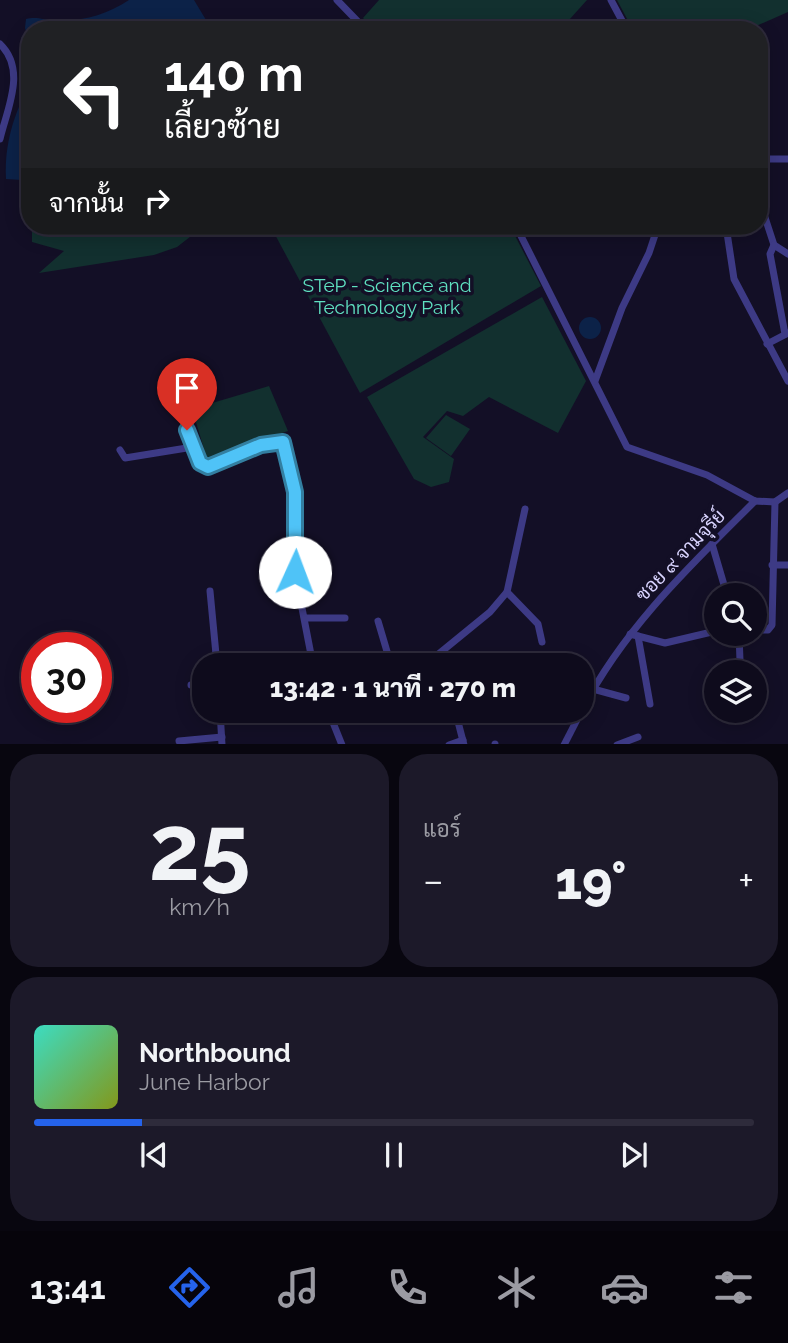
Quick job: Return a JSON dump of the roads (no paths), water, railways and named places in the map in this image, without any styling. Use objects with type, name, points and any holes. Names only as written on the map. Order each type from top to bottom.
[{"type":"street","points":[[337,0],[357,21]]},
{"type":"street","points":[[611,0],[622,21]]},
{"type":"street","points":[[0,44],[12,64],[14,86],[0,139]]},
{"type":"street","points":[[768,159],[788,159]]},
{"type":"street","points":[[768,227],[774,245],[788,254]]},
{"type":"street","points":[[521,235],[627,447],[707,475],[755,501],[775,502],[788,493]]},
{"type":"street","points":[[596,381],[622,308],[655,235]]},
{"type":"street","points":[[727,235],[734,279],[788,381]]},
{"type":"street","points":[[767,345],[786,334],[770,254],[774,245]]},
{"type":"street","points":[[187,430],[200,463],[208,467],[261,445],[283,442],[295,492],[295,572],[311,653]]},
{"type":"street","points":[[120,450],[125,458],[193,447]]},
{"type":"street","name":"ซอย ๙ จามจุรีย์","points":[[594,687],[634,635],[712,544],[755,501]]},
{"type":"street","points":[[767,631],[772,625],[775,502]]},
{"type":"street","points":[[440,653],[490,612],[508,592],[525,509]]},
{"type":"street","points":[[712,544],[723,583]]},
{"type":"street","points":[[772,565],[788,565]]},
{"type":"street","points":[[210,591],[216,653]]},
{"type":"street","points":[[508,592],[538,624],[542,642]]},
{"type":"street","points":[[305,618],[345,618]]},
{"type":"street","points":[[378,621],[387,653]]},
{"type":"street","points":[[650,704],[634,635],[672,643],[704,633]]},
{"type":"street","points":[[594,688],[626,698]]},
{"type":"street","points":[[179,741],[222,741],[221,723]]},
{"type":"street","points":[[333,723],[340,744]]},
{"type":"street","points":[[449,744],[464,742],[459,723]]},
{"type":"street","name":"ซอย ๙ จามจุรีย์","points":[[564,744],[575,723]]},
{"type":"street","points":[[617,744],[638,737]]},
{"type":"water","points":[[129,0],[194,0],[206,20],[209,21],[26,21],[37,18],[84,19],[112,10]]},
{"type":"water","points":[[21,102],[21,180],[6,179],[11,130]]},
{"type":"water","points":[[590,317],[598,320],[601,328],[598,336],[590,339],[582,336],[579,328],[582,320]]},
{"type":"park label","name":"STeP - Science and Technology Park","points":[[387,296]]}]
